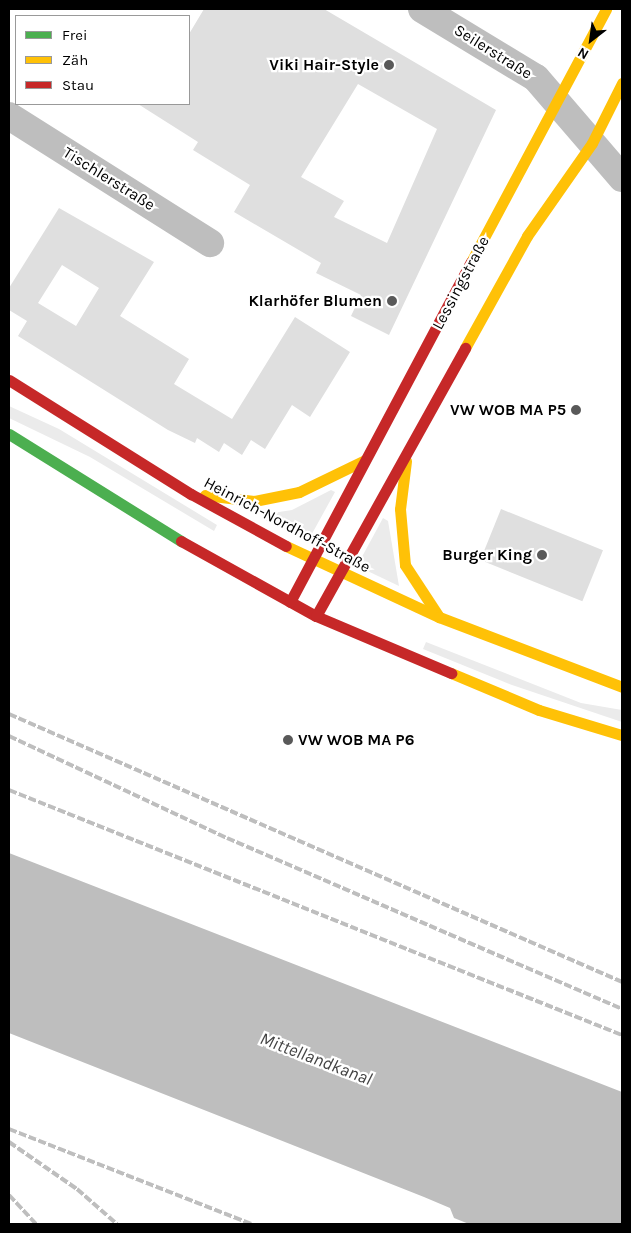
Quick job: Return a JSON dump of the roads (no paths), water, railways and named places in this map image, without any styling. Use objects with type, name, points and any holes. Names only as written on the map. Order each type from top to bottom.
[{"type":"street","name":"Seilerstraße","points":[[422,9],[536,78],[556,105]]},
{"type":"street","name":"Lessingstraße","points":[[290,602],[606,9]]},
{"type":"street","name":"Lessingstraße","points":[[316,616],[338,573],[527,236],[592,143],[622,83]]},
{"type":"street","points":[[556,105],[622,178]]},
{"type":"street","name":"Tischlerstraße","points":[[9,116],[210,243]]},
{"type":"street","name":"Heinrich-Nordhoff-Straße","points":[[9,380],[192,494],[312,560],[439,618],[622,687]]},
{"type":"street","points":[[9,434],[199,552],[316,616],[539,710],[622,735]]},
{"type":"street","name":"Lessingstraße","points":[[408,448],[400,509],[405,565],[439,618]]},
{"type":"street","points":[[192,494],[254,501],[299,492],[365,460]]},
{"type":"water","name":"Mittellandkanal","points":[[9,853],[622,1092],[622,1224],[469,1224],[454,1218],[450,1208],[424,1197],[9,1033]]},
{"type":"railway","points":[[9,714],[622,982]]},
{"type":"railway","points":[[9,736],[227,838],[622,1009]]},
{"type":"railway","points":[[9,790],[622,1035]]},
{"type":"railway","points":[[9,1129],[251,1224]]},
{"type":"railway","points":[[9,1142],[77,1189],[117,1224]]},
{"type":"railway","points":[[9,1195],[36,1224]]},
{"type":"place","name":"Viki Hair-Style","points":[[389,65]]},
{"type":"place","name":"Klarhöfer Blumen","points":[[392,301]]},
{"type":"place","name":"VW WOB MA P5","points":[[576,410]]},
{"type":"place","name":"Burger King","points":[[542,555]]},
{"type":"place","name":"VW WOB MA P6","points":[[288,740]]}]
